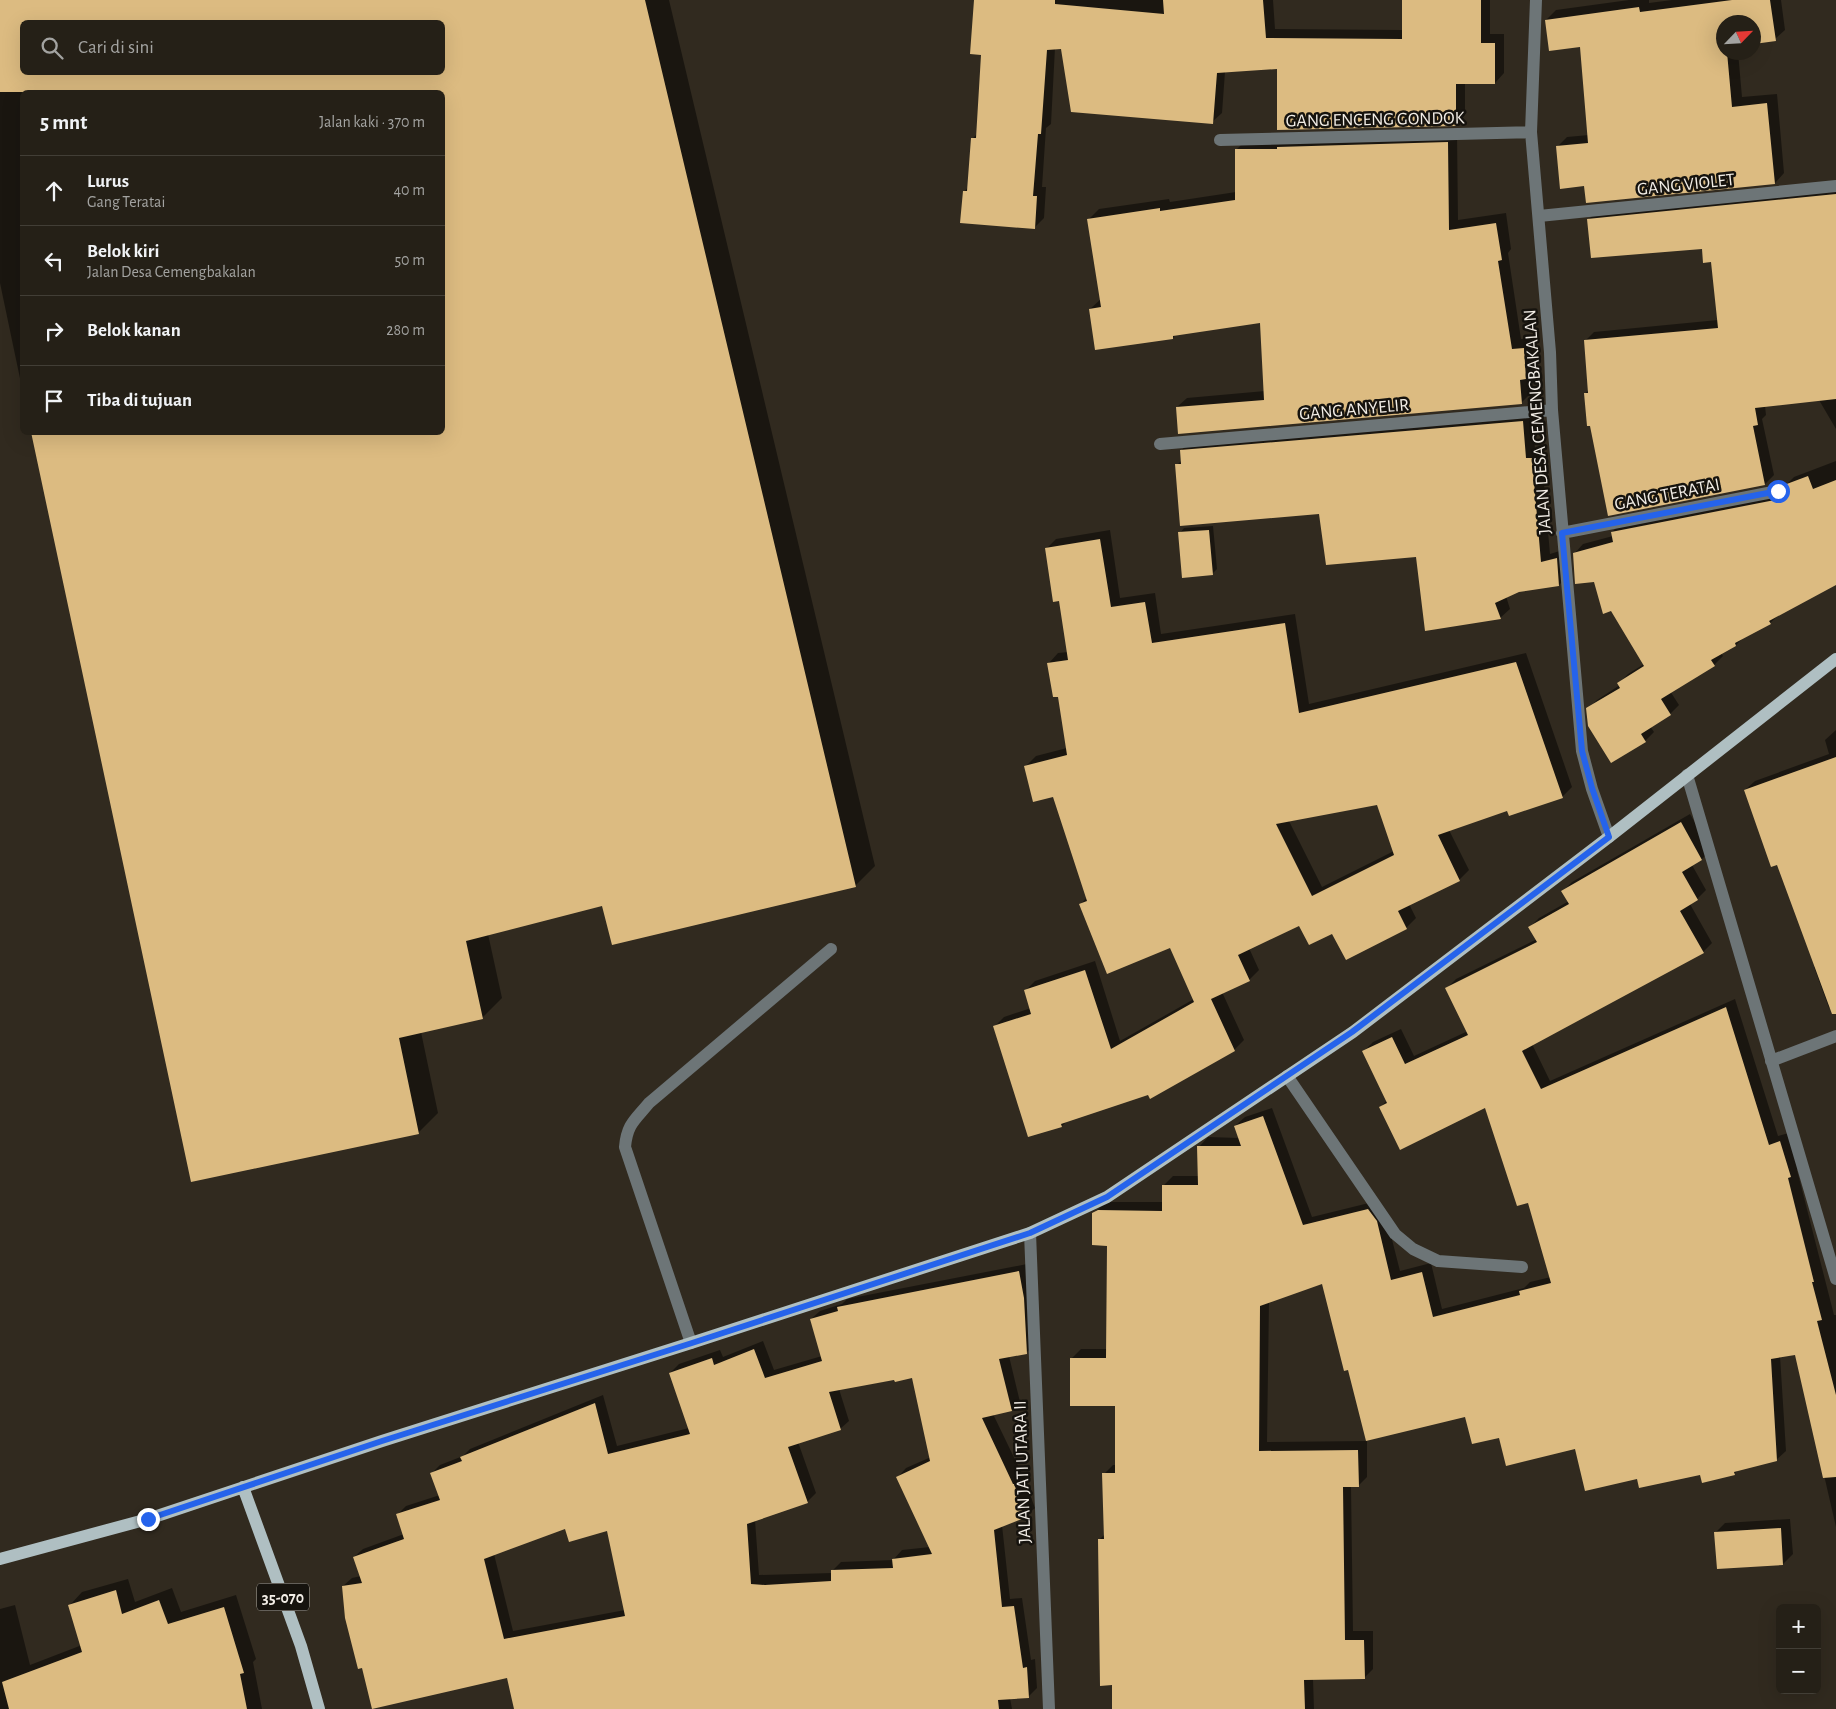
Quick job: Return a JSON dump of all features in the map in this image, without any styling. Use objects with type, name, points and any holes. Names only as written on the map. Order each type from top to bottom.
[{"type":"main road","points":[[0,1559],[148,1519],[1030,1233],[1107,1197],[1352,1032],[1609,837],[1836,659]]},
{"type":"main road","name":"35-070","points":[[243,1487],[301,1646],[319,1709]]},
{"type":"street","name":"JALAN DESA CEMENGBAKALAN","points":[[1536,0],[1531,132],[1550,352],[1552,410],[1562,533],[1582,751],[1592,788],[1609,837]]},
{"type":"street","name":"GANG ENCENG GONDOK","points":[[1220,140],[1531,132]]},
{"type":"street","name":"GANG VIOLET","points":[[1539,216],[1836,186]]},
{"type":"street","name":"GANG ANYELIR","points":[[1160,444],[1552,410]]},
{"type":"street","name":"GANG TERATAI","points":[[1562,533],[1778,491]]},
{"type":"street","points":[[1687,775],[1836,1279]]},
{"type":"street","points":[[692,1343],[625,1147],[628,1127],[649,1103],[831,949]]},
{"type":"street","points":[[1771,1061],[1836,1036]]},
{"type":"street","points":[[1286,1076],[1395,1234],[1413,1250],[1438,1261],[1522,1267]]},
{"type":"street","name":"JALAN JATI UTARA II","points":[[1030,1233],[1049,1709]]},
{"type":"building","points":[[0,0],[645,0],[856,887],[612,945],[602,906],[466,941],[483,1019],[399,1038],[419,1134],[191,1182],[32,435],[445,435],[445,90],[20,90],[20,92],[0,92]]},
{"type":"building","points":[[974,0],[1055,0],[1055,4],[1164,14],[1163,0],[1263,0],[1266,38],[1402,39],[1402,0],[1481,0],[1481,43],[1495,43],[1495,84],[1456,84],[1456,126],[1277,130],[1277,69],[1217,73],[1213,124],[1071,112],[1061,49],[1047,50],[1041,134],[1038,134],[1033,196],[1037,196],[1035,229],[960,223],[963,191],[967,191],[971,138],[976,138],[981,55],[970,54]]},
{"type":"building","points":[[1732,0],[1770,0],[1776,41],[1761,43],[1761,15],[1716,15],[1716,60],[1728,60],[1732,107],[1767,103],[1775,184],[1586,203],[1584,186],[1560,189],[1556,146],[1588,143],[1580,47],[1549,51],[1545,20],[1639,7],[1640,12]]},
{"type":"building","points":[[1448,142],[1449,230],[1496,223],[1502,260],[1498,261],[1512,349],[1524,348],[1526,379],[1520,380],[1522,404],[1178,434],[1176,407],[1264,400],[1260,323],[1173,336],[1173,339],[1095,350],[1089,309],[1101,307],[1087,219],[1160,208],[1160,211],[1235,200],[1235,149]]},
{"type":"building","points":[[1836,194],[1836,399],[1755,408],[1758,425],[1753,426],[1765,485],[1608,516],[1590,426],[1587,426],[1584,393],[1588,393],[1584,340],[1718,328],[1711,262],[1703,263],[1702,249],[1591,258],[1587,219]]},
{"type":"building","points":[[1523,421],[1526,458],[1532,458],[1541,562],[1557,558],[1559,586],[1519,592],[1495,603],[1501,619],[1425,631],[1416,557],[1326,565],[1319,514],[1180,526],[1175,464],[1181,464],[1180,450]]},
{"type":"building","points":[[1808,476],[1813,489],[1836,480],[1836,585],[1769,621],[1771,624],[1735,643],[1736,646],[1711,660],[1715,666],[1661,699],[1671,715],[1641,734],[1646,742],[1611,763],[1588,726],[1586,708],[1620,688],[1617,683],[1644,666],[1611,611],[1603,614],[1594,582],[1575,584],[1573,553],[1613,542],[1611,532],[1780,499],[1786,493],[1784,485]]},
{"type":"building","points":[[1209,530],[1213,575],[1182,578],[1178,532]]},
{"type":"building","points":[[1100,539],[1111,607],[1145,602],[1152,643],[1285,623],[1299,713],[1516,662],[1563,798],[1509,816],[1507,811],[1438,835],[1460,881],[1398,911],[1407,929],[1346,960],[1332,934],[1309,945],[1299,926],[1238,955],[1250,981],[1211,999],[1235,1051],[1150,1099],[1148,1095],[1061,1124],[1062,1127],[1028,1137],[993,1026],[1031,1014],[1024,990],[1085,970],[1111,1049],[1194,1002],[1170,948],[1107,974],[1079,904],[1087,901],[1053,797],[1033,802],[1024,766],[1067,755],[1058,697],[1053,697],[1047,663],[1068,660],[1059,601],[1053,602],[1045,548]],"holes":[[[1377,805],[1394,855],[1312,896],[1276,824]]]},
{"type":"building","points":[[1836,757],[1836,1014],[1832,1014],[1777,865],[1771,867],[1744,790]]},
{"type":"building","points":[[1681,822],[1702,860],[1682,872],[1698,900],[1680,911],[1704,953],[1522,1051],[1541,1089],[1726,1007],[1769,1145],[1780,1141],[1791,1177],[1788,1178],[1822,1320],[1817,1321],[1836,1395],[1836,1477],[1823,1478],[1795,1355],[1771,1359],[1777,1461],[1734,1472],[1735,1475],[1702,1483],[1700,1475],[1639,1488],[1637,1479],[1585,1491],[1575,1449],[1506,1466],[1499,1438],[1472,1444],[1465,1417],[1366,1441],[1348,1370],[1344,1371],[1322,1284],[1260,1306],[1259,1451],[1358,1450],[1359,1487],[1343,1487],[1345,1640],[1364,1640],[1365,1679],[1304,1680],[1305,1709],[1112,1709],[1112,1685],[1100,1686],[1098,1539],[1104,1539],[1102,1473],[1115,1473],[1115,1406],[1070,1406],[1070,1358],[1106,1358],[1107,1246],[1092,1245],[1092,1213],[1098,1210],[1162,1211],[1162,1185],[1198,1185],[1197,1146],[1241,1146],[1234,1126],[1263,1116],[1303,1225],[1368,1209],[1377,1221],[1391,1280],[1422,1272],[1433,1317],[1520,1295],[1519,1291],[1551,1283],[1528,1203],[1517,1206],[1485,1108],[1400,1150],[1379,1107],[1387,1103],[1362,1051],[1392,1037],[1405,1064],[1468,1035],[1445,988],[1537,942],[1528,927],[1569,904],[1561,891]]},
{"type":"building","points":[[1019,1271],[1024,1298],[1027,1354],[999,1359],[1012,1411],[982,1418],[1014,1484],[1027,1517],[994,1530],[1002,1607],[1014,1606],[1023,1668],[1027,1667],[1029,1698],[998,1700],[999,1709],[514,1709],[507,1678],[372,1709],[362,1668],[358,1669],[345,1618],[342,1586],[362,1583],[353,1557],[404,1539],[396,1514],[440,1500],[430,1473],[462,1461],[460,1457],[595,1403],[608,1454],[690,1434],[669,1373],[712,1358],[714,1365],[754,1349],[765,1378],[822,1361],[810,1319],[838,1311],[837,1307]],"holes":[[[912,1378],[930,1461],[896,1477],[932,1554],[892,1559],[893,1568],[831,1570],[831,1581],[765,1585],[751,1584],[747,1524],[808,1503],[788,1447],[841,1430],[829,1392]],[[565,1529],[569,1542],[607,1531],[625,1616],[504,1639],[484,1559]]]},
{"type":"building","points":[[1781,1528],[1783,1565],[1717,1569],[1714,1532]]},
{"type":"building","points":[[116,1590],[122,1614],[159,1600],[168,1624],[224,1607],[244,1673],[240,1674],[247,1709],[9,1709],[2,1682],[82,1652],[68,1605]]},
{"type":"route","points":[[148,1519],[382,1441],[1030,1233],[1107,1197],[1352,1032],[1609,837],[1592,788],[1582,751],[1562,533],[1778,491]]}]
